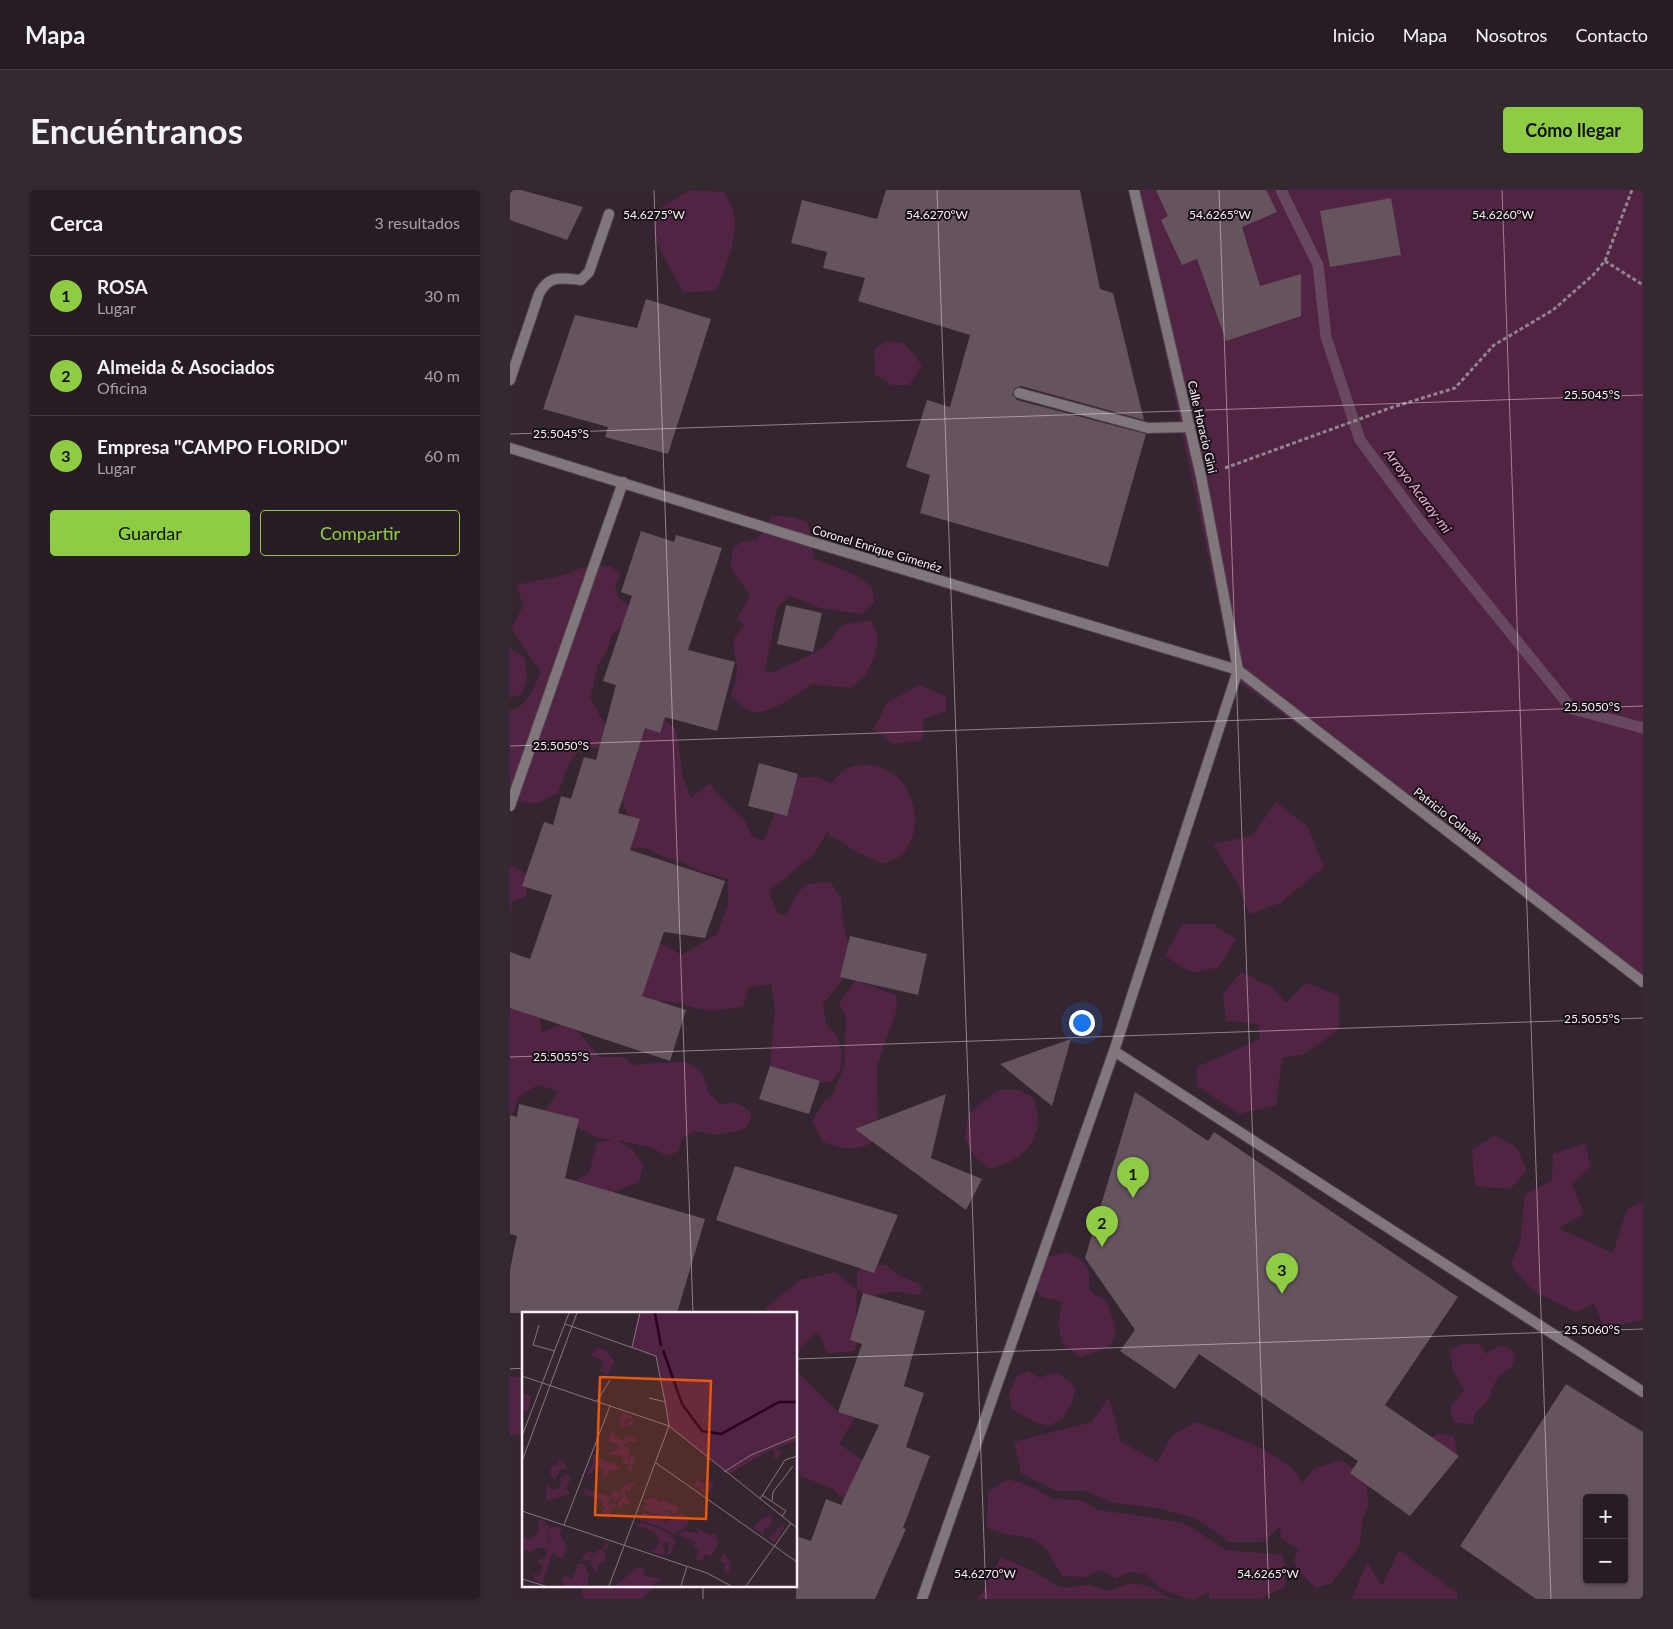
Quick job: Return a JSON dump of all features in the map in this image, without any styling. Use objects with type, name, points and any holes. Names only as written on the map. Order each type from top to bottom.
[{"type":"street","name":"Calle Horacio Gini","points":[[1134,190],[1201,476],[1238,670]]},
{"type":"street","points":[[510,380],[544,284],[558,278],[581,280],[589,272],[609,214]]},
{"type":"street","points":[[1019,393],[1148,428],[1190,427]]},
{"type":"street","name":"Coronel Enrique Gimenéz","points":[[510,448],[812,542],[1238,670]]},
{"type":"street","points":[[510,806],[623,482]]},
{"type":"street","points":[[922,1599],[1114,1051],[1238,670]]},
{"type":"street","name":"Patricio Colmán","points":[[1238,670],[1643,982]]},
{"type":"street","points":[[1114,1051],[1643,1392]]},
{"type":"path","points":[[1201,476],[1390,408],[1455,388],[1494,345],[1553,310],[1593,276],[1605,261],[1632,190]]},
{"type":"path","points":[[1605,261],[1643,285]]},
{"type":"shaded area","points":[[690,190],[724,192],[733,210],[735,231],[733,241],[716,291],[683,292],[654,235],[657,210]]},
{"type":"shaded area","points":[[1131,190],[1643,190],[1643,979],[1234,678]]},
{"type":"shaded area","points":[[887,341],[903,343],[922,366],[909,385],[892,385],[875,374],[874,350]]},
{"type":"shaded area","points":[[772,516],[793,517],[808,523],[814,559],[856,575],[872,587],[874,603],[861,614],[820,608],[790,596],[777,608],[765,671],[775,672],[813,654],[827,644],[842,625],[871,620],[878,637],[875,655],[866,675],[850,688],[812,684],[783,703],[758,712],[746,709],[731,697],[737,669],[734,642],[735,637],[745,625],[737,619],[750,596],[730,566],[733,549],[741,542],[757,540]]},
{"type":"shaded area","points":[[610,566],[621,574],[615,585],[618,597],[629,607],[625,626],[612,633],[607,651],[598,665],[590,699],[608,729],[600,749],[583,746],[570,761],[558,793],[536,804],[510,800],[510,710],[526,701],[541,672],[511,629],[523,606],[517,585],[568,574],[580,568]]},
{"type":"shaded area","points":[[510,648],[525,658],[527,679],[522,694],[510,698]]},
{"type":"shaded area","points":[[919,685],[946,696],[946,711],[923,719],[923,740],[894,744],[874,729],[887,703]]},
{"type":"shaded area","points":[[657,714],[676,729],[683,778],[691,798],[710,783],[716,793],[745,821],[752,836],[764,841],[774,816],[773,804],[794,778],[818,777],[831,783],[846,769],[866,765],[883,768],[896,777],[907,789],[913,804],[915,821],[912,838],[901,855],[883,864],[829,836],[828,831],[814,854],[769,891],[776,912],[786,916],[796,895],[806,884],[830,882],[841,897],[843,923],[853,967],[823,1004],[826,1023],[837,1036],[842,1054],[840,1070],[831,1082],[794,1083],[770,1066],[775,1009],[771,984],[748,988],[743,1007],[710,1011],[681,1003],[657,1001],[641,995],[641,950],[662,944],[682,955],[717,934],[728,904],[728,879],[661,856],[647,848],[624,848],[631,826],[622,799],[624,736]]},
{"type":"shaded area","points":[[1276,802],[1308,827],[1324,867],[1280,903],[1249,914],[1238,884],[1213,844],[1252,836]]},
{"type":"shaded area","points":[[510,866],[528,875],[526,896],[512,902],[510,922]]},
{"type":"shaded area","points":[[1182,924],[1213,924],[1236,939],[1219,967],[1192,973],[1165,956]]},
{"type":"shaded area","points":[[1241,972],[1273,988],[1286,1003],[1306,983],[1339,995],[1339,1029],[1304,1054],[1282,1058],[1276,1105],[1239,1114],[1197,1086],[1197,1067],[1260,1039],[1258,1024],[1226,1021],[1223,994]]},
{"type":"shaded area","points":[[856,980],[896,995],[897,1009],[877,1065],[878,1128],[874,1141],[861,1147],[849,1149],[823,1142],[812,1121],[824,1101],[832,1096],[844,1066],[846,1018],[839,1002]]},
{"type":"shaded area","points":[[510,991],[540,1018],[541,1032],[561,1025],[577,1030],[599,1057],[624,1057],[629,1063],[637,1065],[687,1062],[702,1073],[709,1094],[721,1105],[736,1103],[750,1111],[751,1118],[746,1128],[720,1134],[695,1131],[681,1139],[679,1151],[667,1156],[650,1147],[617,1140],[633,1150],[643,1165],[639,1182],[599,1198],[564,1185],[589,1174],[597,1142],[613,1140],[596,1137],[579,1128],[567,1130],[544,1113],[558,1091],[538,1085],[519,1096],[514,1111],[510,1116]]},
{"type":"shaded area","points":[[998,1090],[1019,1090],[1033,1098],[1038,1115],[1037,1128],[1030,1145],[1024,1152],[1008,1163],[989,1169],[974,1156],[965,1138],[968,1114]]},
{"type":"shaded area","points":[[1495,1135],[1517,1148],[1527,1171],[1510,1189],[1475,1186],[1472,1150]]},
{"type":"shaded area","points":[[1585,1143],[1591,1167],[1572,1184],[1584,1214],[1558,1228],[1613,1253],[1627,1209],[1643,1202],[1643,1320],[1605,1328],[1594,1304],[1576,1312],[1533,1291],[1511,1265],[1520,1243],[1525,1194],[1552,1181],[1553,1154]]},
{"type":"shaded area","points":[[1067,1252],[1086,1266],[1089,1275],[1089,1290],[1107,1302],[1115,1325],[1115,1338],[1107,1348],[1080,1357],[1062,1343],[1058,1325],[1062,1302],[1040,1296],[1033,1283],[1041,1259]]},
{"type":"shaded area","points":[[865,1265],[886,1265],[900,1276],[921,1285],[922,1293],[915,1295],[903,1292],[890,1292],[872,1296],[857,1290],[857,1273]]},
{"type":"shaded area","points":[[835,1272],[857,1290],[856,1319],[861,1334],[854,1351],[827,1353],[818,1331],[799,1350],[798,1360],[798,1312],[767,1312],[766,1308],[800,1280]]},
{"type":"shaded area","points":[[1462,1344],[1479,1344],[1487,1354],[1501,1346],[1515,1353],[1513,1366],[1499,1375],[1488,1401],[1475,1413],[1473,1424],[1454,1423],[1450,1408],[1464,1390],[1453,1370],[1449,1350]]},
{"type":"shaded area","points":[[1028,1371],[1040,1378],[1048,1374],[1058,1373],[1072,1384],[1075,1390],[1072,1402],[1063,1418],[1049,1426],[1032,1421],[1012,1409],[1009,1393],[1017,1376]]},
{"type":"shaded area","points":[[798,1372],[838,1412],[855,1417],[839,1444],[871,1466],[847,1501],[831,1488],[801,1476],[798,1472]]},
{"type":"shaded area","points":[[510,1376],[522,1378],[522,1435],[517,1434],[510,1437]]},
{"type":"shaded area","points":[[1109,1397],[1120,1441],[1157,1462],[1172,1436],[1196,1422],[1272,1454],[1296,1473],[1302,1483],[1314,1469],[1341,1460],[1355,1470],[1367,1486],[1368,1505],[1363,1519],[1359,1547],[1332,1583],[1316,1588],[1298,1571],[1294,1561],[1298,1549],[1281,1538],[1280,1527],[1263,1542],[1229,1542],[1197,1519],[1161,1509],[1111,1502],[1086,1491],[1057,1491],[1021,1473],[1014,1442],[1092,1422]]},
{"type":"shaded area","points":[[1440,1434],[1454,1436],[1457,1453],[1453,1461],[1429,1438]]},
{"type":"shaded area","points":[[1008,1479],[1032,1487],[1053,1499],[1081,1500],[1098,1510],[1186,1524],[1226,1550],[1283,1555],[1285,1587],[1260,1599],[1209,1599],[1209,1592],[1196,1599],[1189,1599],[1161,1589],[1145,1574],[1129,1572],[1116,1578],[1101,1570],[1085,1577],[1062,1576],[1046,1548],[1031,1538],[987,1528],[988,1492]]},
{"type":"shaded area","points":[[1399,1550],[1457,1593],[1457,1599],[1352,1599],[1367,1562],[1382,1586]]},
{"type":"shaded area","points":[[1001,1557],[1033,1571],[1061,1588],[1090,1585],[1107,1591],[1132,1583],[1149,1586],[1171,1599],[977,1599]]},
{"type":"shaded area","points":[[581,1586],[657,1586],[641,1599],[585,1599]]},
{"type":"building","points":[[510,190],[521,190],[583,207],[567,240],[510,220]]},
{"type":"building","points":[[886,190],[1080,190],[1100,289],[1113,293],[1144,420],[1021,386],[1015,388],[1012,394],[1017,400],[1146,434],[1108,567],[920,513],[930,475],[906,467],[927,400],[950,407],[970,335],[858,301],[865,278],[823,268],[827,252],[791,243],[802,200],[877,219]]},
{"type":"building","points":[[1156,190],[1266,190],[1277,212],[1242,227],[1260,286],[1301,274],[1301,316],[1226,341],[1197,259],[1182,265],[1161,220],[1168,216]]},
{"type":"building","points":[[1391,198],[1401,255],[1330,267],[1320,211]]},
{"type":"building","points":[[646,299],[711,319],[668,454],[605,437],[608,427],[543,409],[575,315],[637,328]]},
{"type":"building","points":[[641,531],[674,542],[676,535],[722,548],[688,650],[735,662],[717,731],[665,717],[660,733],[645,728],[618,813],[640,819],[630,850],[725,881],[705,938],[664,932],[642,996],[686,1010],[670,1061],[510,1008],[510,952],[530,959],[552,895],[522,886],[544,822],[553,825],[561,796],[571,799],[584,757],[596,760],[616,685],[603,681],[632,596],[621,592]]},
{"type":"building","points":[[786,605],[822,613],[813,652],[777,644]]},
{"type":"building","points":[[759,763],[798,774],[787,816],[748,806]]},
{"type":"building","points":[[850,936],[927,954],[918,995],[840,977]]},
{"type":"building","points":[[1071,1039],[1052,1106],[1000,1064]]},
{"type":"building","points":[[770,1066],[820,1081],[809,1114],[759,1099]]},
{"type":"building","points":[[1135,1092],[1208,1141],[1214,1132],[1458,1297],[1385,1405],[1459,1456],[1410,1516],[1350,1473],[1358,1461],[1199,1354],[1175,1389],[1120,1351],[1135,1330],[1085,1258]]},
{"type":"building","points":[[946,1094],[931,1158],[982,1179],[966,1210],[855,1129]]},
{"type":"building","points":[[519,1104],[579,1119],[565,1178],[705,1219],[677,1312],[510,1313],[510,1269],[517,1236],[510,1234],[510,1115],[517,1117]]},
{"type":"building","points":[[735,1166],[898,1215],[874,1273],[716,1220]]},
{"type":"building","points":[[863,1293],[925,1311],[904,1386],[924,1393],[906,1447],[930,1456],[903,1528],[906,1529],[875,1599],[796,1599],[796,1586],[798,1586],[798,1537],[811,1541],[826,1499],[841,1505],[879,1425],[838,1412],[862,1344],[850,1340]]},
{"type":"building","points":[[1566,1384],[1643,1432],[1643,1599],[1536,1599],[1460,1546]]},
{"type":"waterway","name":"Arroyo Acaray-mi","points":[[1281,190],[1318,265],[1326,337],[1360,440],[1420,521],[1572,709],[1643,728]]},
{"type":"place","name":"ROSA","points":[[1133,1198]]},
{"type":"place","name":"Almeida & Asociados","points":[[1102,1247]]},
{"type":"place","name":"Empresa \"CAMPO FLORIDO\"","points":[[1282,1294]]}]
